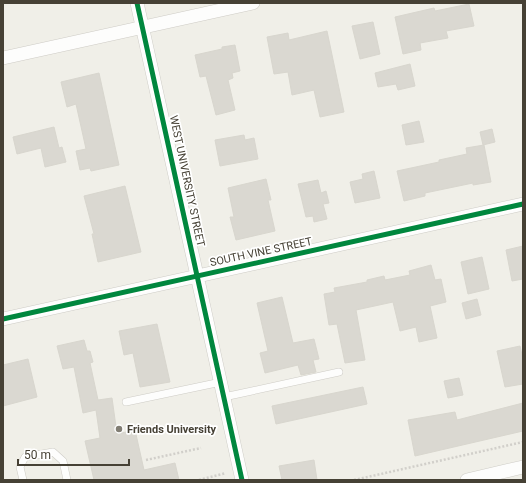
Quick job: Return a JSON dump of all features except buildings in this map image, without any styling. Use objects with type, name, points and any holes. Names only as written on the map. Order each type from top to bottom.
[{"type":"street","name":"WEST UNIVERSITY STREET","points":[[137,3],[242,480]]},
{"type":"street","points":[[3,58],[253,3]]},
{"type":"street","name":"SOUTH VINE STREET","points":[[3,319],[523,204]]},
{"type":"street","points":[[467,480],[523,467]]},
{"type":"lane","points":[[224,397],[339,372]]},
{"type":"lane","points":[[126,402],[221,382]]},
{"type":"lane","points":[[23,480],[20,467],[26,458],[53,452],[63,461],[67,480]]},
{"type":"path","points":[[354,480],[523,442]]},
{"type":"path","points":[[146,460],[201,448]]},
{"type":"path","points":[[199,480],[226,473]]},
{"type":"cycle path","points":[[137,3],[242,480]]},
{"type":"cycle path","points":[[3,319],[523,204]]},
{"type":"place","name":"Friends University","points":[[119,429]]}]
